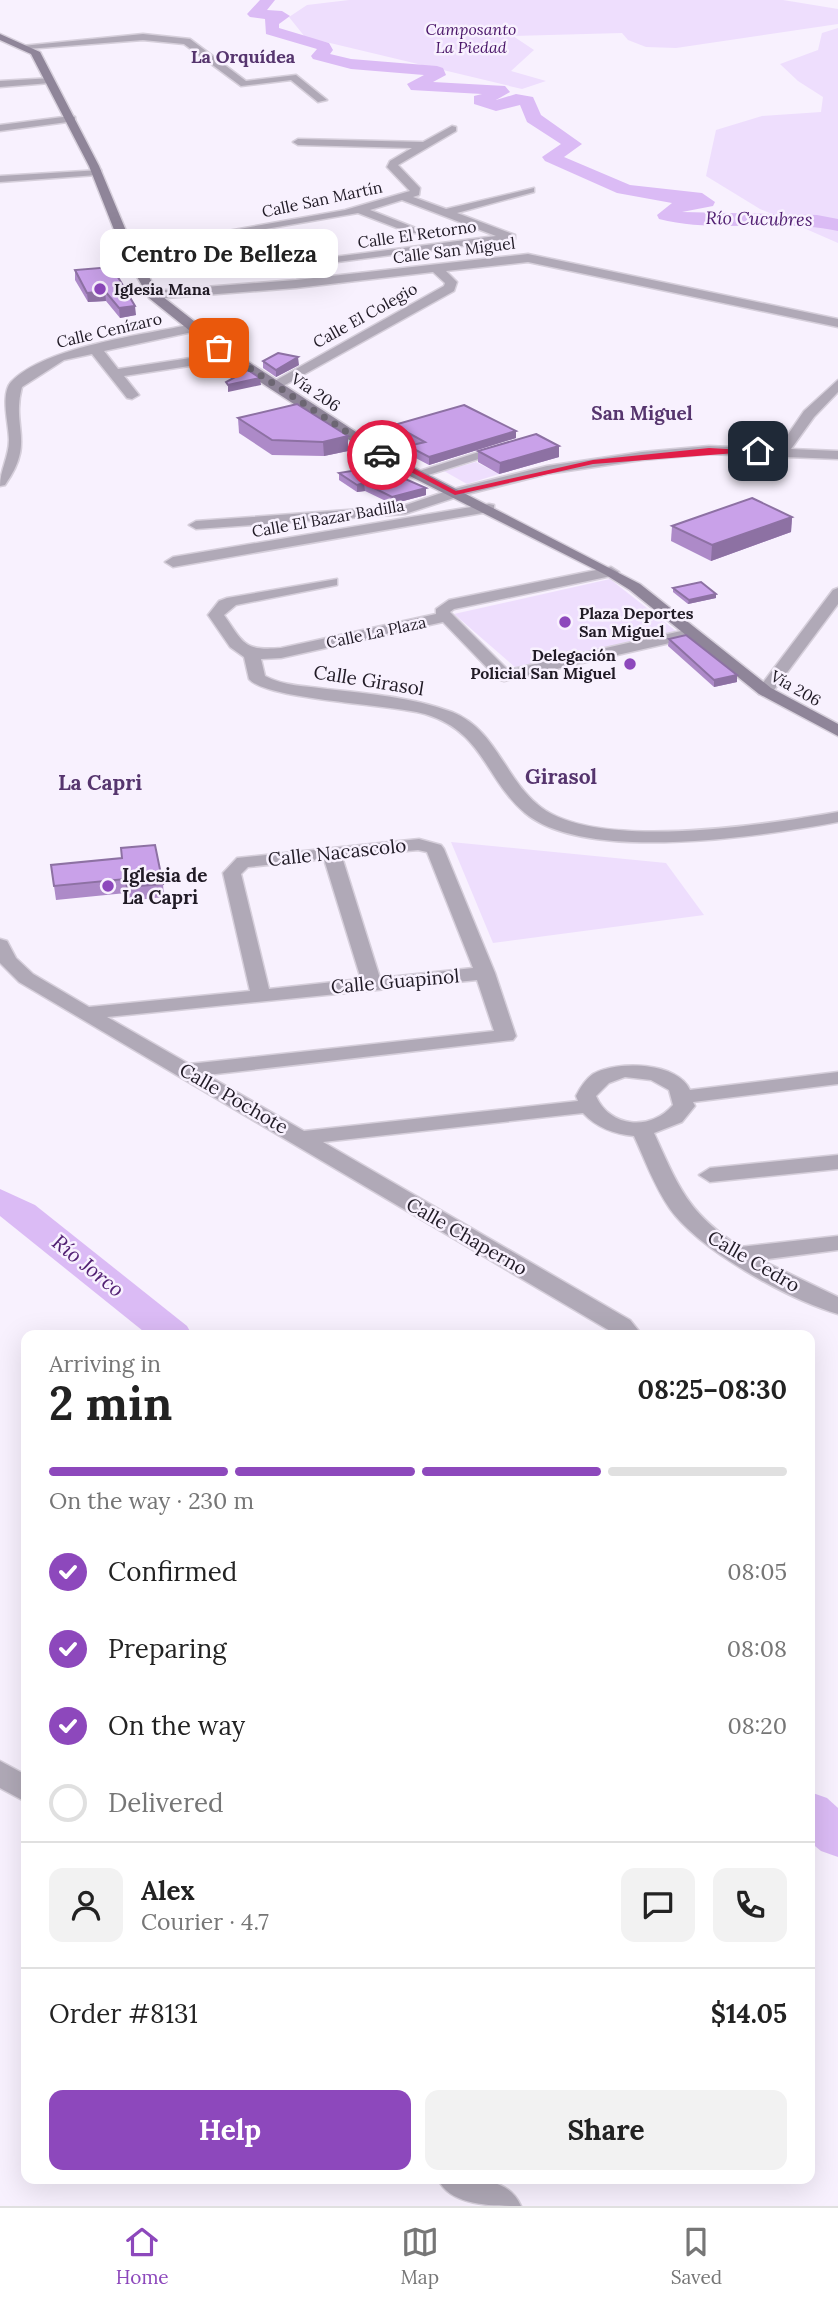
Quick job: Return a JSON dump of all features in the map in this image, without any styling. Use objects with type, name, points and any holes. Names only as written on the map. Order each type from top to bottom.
[{"type":"main road","points":[[0,37],[27,46]]},
{"type":"main road","name":"Vía 206","points":[[27,46],[35,52],[71,119],[97,172],[128,250],[153,295],[230,356],[355,438],[417,474],[489,508],[635,587],[690,634],[765,691],[838,731]]},
{"type":"street","points":[[27,46],[143,37],[187,41],[244,84],[293,77],[322,100]]},
{"type":"street","points":[[0,84],[50,80]]},
{"type":"street","points":[[0,128],[71,119]]},
{"type":"street","name":"Calle San Martín","points":[[128,250],[358,209],[403,198],[415,193],[415,188],[393,167],[394,163],[452,129]]},
{"type":"street","points":[[298,142],[426,145]]},
{"type":"street","points":[[0,179],[97,172]]},
{"type":"street","points":[[448,212],[530,190]]},
{"type":"street","points":[[403,198],[512,237],[528,258]]},
{"type":"street","points":[[358,209],[414,231]]},
{"type":"street","name":"Calle El Retorno","points":[[326,262],[512,237]]},
{"type":"street","name":"Calle San Miguel","points":[[153,295],[296,284],[528,258],[838,323]]},
{"type":"street","name":"Calle El Colegio","points":[[276,386],[450,288],[451,282],[437,269]]},
{"type":"street","name":"Calle Cenízaro","points":[[0,482],[14,462],[17,429],[13,392],[16,385],[60,357],[193,328]]},
{"type":"street","points":[[94,349],[132,395]]},
{"type":"street","points":[[115,373],[230,356]]},
{"type":"street","points":[[783,451],[809,414],[838,384]]},
{"type":"street","points":[[417,474],[517,444]]},
{"type":"street","points":[[196,525],[405,510],[455,493],[593,462],[709,450],[838,455]]},
{"type":"street","name":"Calle El Bazar Badilla","points":[[173,562],[489,508]]},
{"type":"street","name":"Calle La Plaza","points":[[252,655],[281,653],[446,617],[442,612],[449,605],[611,572]]},
{"type":"street","name":"Calle Girasol","points":[[332,582],[224,604],[216,615],[236,644],[252,655],[257,679],[267,684],[408,705],[450,717],[471,729],[490,752],[522,802],[542,819],[555,825],[611,837],[672,836],[838,817]]},
{"type":"street","points":[[765,691],[838,593]]},
{"type":"street","points":[[446,617],[504,676],[690,634]]},
{"type":"street","name":"Calle Nacascolo","points":[[260,993],[232,873],[243,862],[419,844],[435,849],[485,973]]},
{"type":"street","points":[[331,853],[372,982]]},
{"type":"street","name":"Calle Pochote","points":[[0,945],[8,961],[26,978],[304,1138],[588,1106]]},
{"type":"street","name":"Calle Guapinol","points":[[85,1013],[260,993],[485,973],[506,1036],[186,1071]]},
{"type":"street","points":[[625,1071],[648,1072],[669,1080],[684,1097],[684,1106],[679,1115],[657,1127],[642,1129],[628,1128],[603,1120],[588,1106],[586,1096],[598,1079],[625,1071]]},
{"type":"street","points":[[684,1097],[838,1078]]},
{"type":"street","name":"Calle Cedro","points":[[642,1129],[681,1209],[702,1231],[738,1255],[838,1306]]},
{"type":"street","name":"Calle Chaperno","points":[[304,1138],[626,1330]]},
{"type":"street","points":[[710,1175],[838,1161]]},
{"type":"street","points":[[738,1255],[838,1243]]},
{"type":"street","points":[[0,1773],[21,1787]]},
{"type":"street","points":[[463,2184],[504,2206]]},
{"type":"green space","name":"Camposanto La Piedad","points":[[349,0],[783,0],[838,9],[838,24],[676,48],[646,47],[628,40],[622,33],[513,36],[534,50],[511,71],[546,81],[522,89],[305,37],[289,17],[307,5]]},
{"type":"green space","points":[[838,28],[838,243],[760,209],[706,176],[716,130],[762,116],[821,112],[823,97],[798,81],[780,64],[818,50],[822,33]]},
{"type":"green space","points":[[476,462],[499,474],[467,484],[444,471]]},
{"type":"green space","name":"Plaza Deportes San Miguel","points":[[610,579],[676,631],[516,668],[454,614]]},
{"type":"green space","points":[[451,842],[666,863],[704,915],[493,943]]},
{"type":"building","points":[[172,245],[180,251],[151,253],[149,249]]},
{"type":"building","points":[[112,267],[135,306],[119,308],[105,291],[87,293],[75,270]]},
{"type":"building","points":[[278,353],[298,357],[276,370],[263,361]]},
{"type":"building","points":[[248,370],[260,378],[228,385],[226,382]]},
{"type":"building","points":[[297,404],[348,436],[323,442],[272,440],[238,418]]},
{"type":"building","points":[[464,405],[516,431],[429,457],[408,446],[425,442],[394,425]]},
{"type":"building","points":[[536,434],[559,446],[500,463],[478,451]]},
{"type":"building","points":[[394,464],[400,467],[402,474],[396,475],[426,488],[392,497],[364,483],[357,485],[339,473]]},
{"type":"building","points":[[752,498],[792,517],[712,545],[672,526]]},
{"type":"building","points":[[701,582],[716,594],[689,600],[673,588]]},
{"type":"building","points":[[686,635],[737,675],[714,680],[669,639]]},
{"type":"building","points":[[155,845],[163,884],[127,887],[125,879],[54,886],[51,865],[122,858],[121,848]]},
{"type":"waterway","name":"Río Cucubres","points":[[268,0],[255,14],[282,16],[271,22],[271,31],[323,46],[325,50],[319,56],[351,64],[437,71],[438,75],[415,84],[417,87],[499,89],[502,92],[480,100],[496,106],[516,99],[527,101],[533,118],[573,144],[551,157],[623,189],[658,196],[702,199],[706,202],[674,208],[666,215],[709,220],[796,219],[838,225]]},
{"type":"waterway","name":"Río Jorco","points":[[0,1201],[22,1213],[167,1330]]},
{"type":"waterway","name":"Río Jorco","points":[[815,1816],[838,1837]]},
{"type":"way so far","points":[[219,348],[382,455]]},
{"type":"place","name":"Iglesia Mana","points":[[100,289]]},
{"type":"place","name":"Centro De Belleza","points":[[219,348]]},
{"type":"place","name":"Plaza Deportes San Miguel","points":[[565,622]]},
{"type":"place","name":"Delegación Policial San Miguel","points":[[630,664]]},
{"type":"place","name":"Iglesia de La Capri","points":[[108,886]]},
{"type":"district","name":"La Orquídea","points":[[243,57]]},
{"type":"district","name":"San Miguel","points":[[642,413]]},
{"type":"district","name":"Girasol","points":[[561,777]]},
{"type":"district","name":"La Capri","points":[[100,783]]},
{"type":"route","points":[[382,455],[455,493],[547,470],[593,462],[709,450],[758,451]]}]
